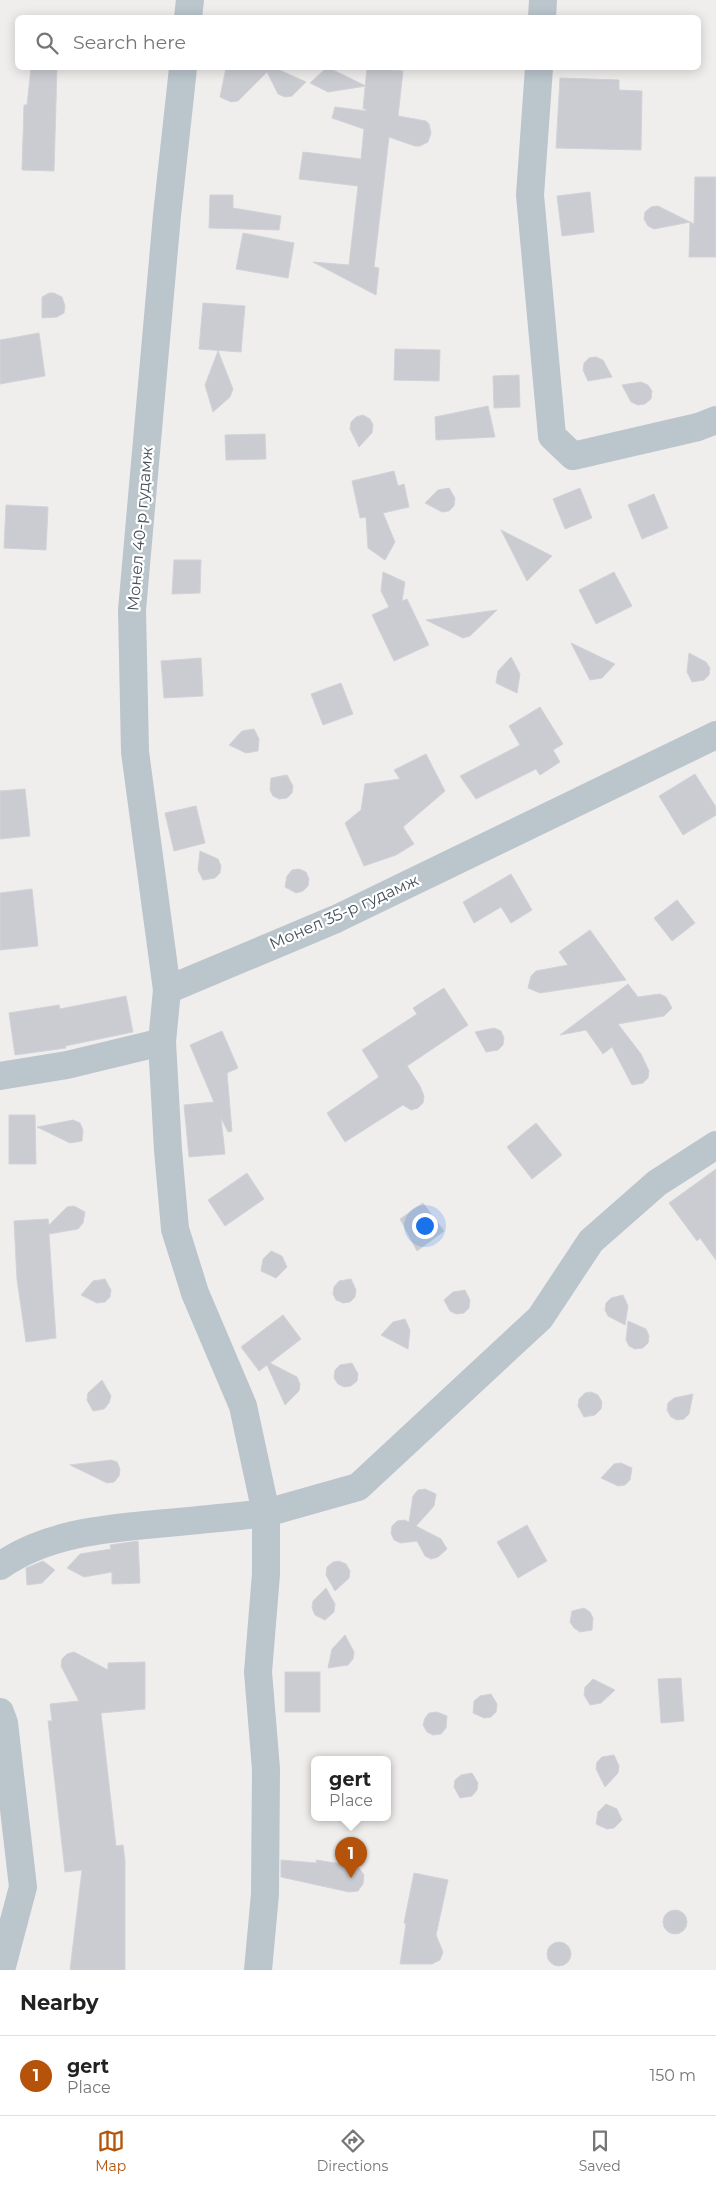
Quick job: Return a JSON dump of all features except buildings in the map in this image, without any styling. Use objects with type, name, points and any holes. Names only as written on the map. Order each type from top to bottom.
[{"type":"street","points":[[188,15],[190,0]]},
{"type":"street","points":[[542,15],[543,0]]},
{"type":"street","name":"Монел 40-р гудамж","points":[[167,990],[135,752],[132,610],[167,215],[183,70]]},
{"type":"street","points":[[539,70],[530,195],[552,436],[573,456],[698,427],[716,420]]},
{"type":"street","name":"Монел 35-р гудамж","points":[[167,990],[336,919],[716,735]]},
{"type":"street","points":[[167,990],[162,1042],[168,1150],[175,1228],[195,1293],[243,1406],[266,1514],[266,1574],[258,1672],[266,1770],[265,1894],[258,1970]]},
{"type":"street","points":[[0,1076],[66,1065],[162,1042]]},
{"type":"street","points":[[0,1566],[12,1558],[58,1539],[105,1528],[266,1514],[358,1488],[540,1318],[591,1241],[657,1184],[716,1145]]},
{"type":"street","points":[[0,1712],[4,1724],[24,1887],[1,1970]]},
{"type":"place","name":"gert","points":[[351,1878]]}]
